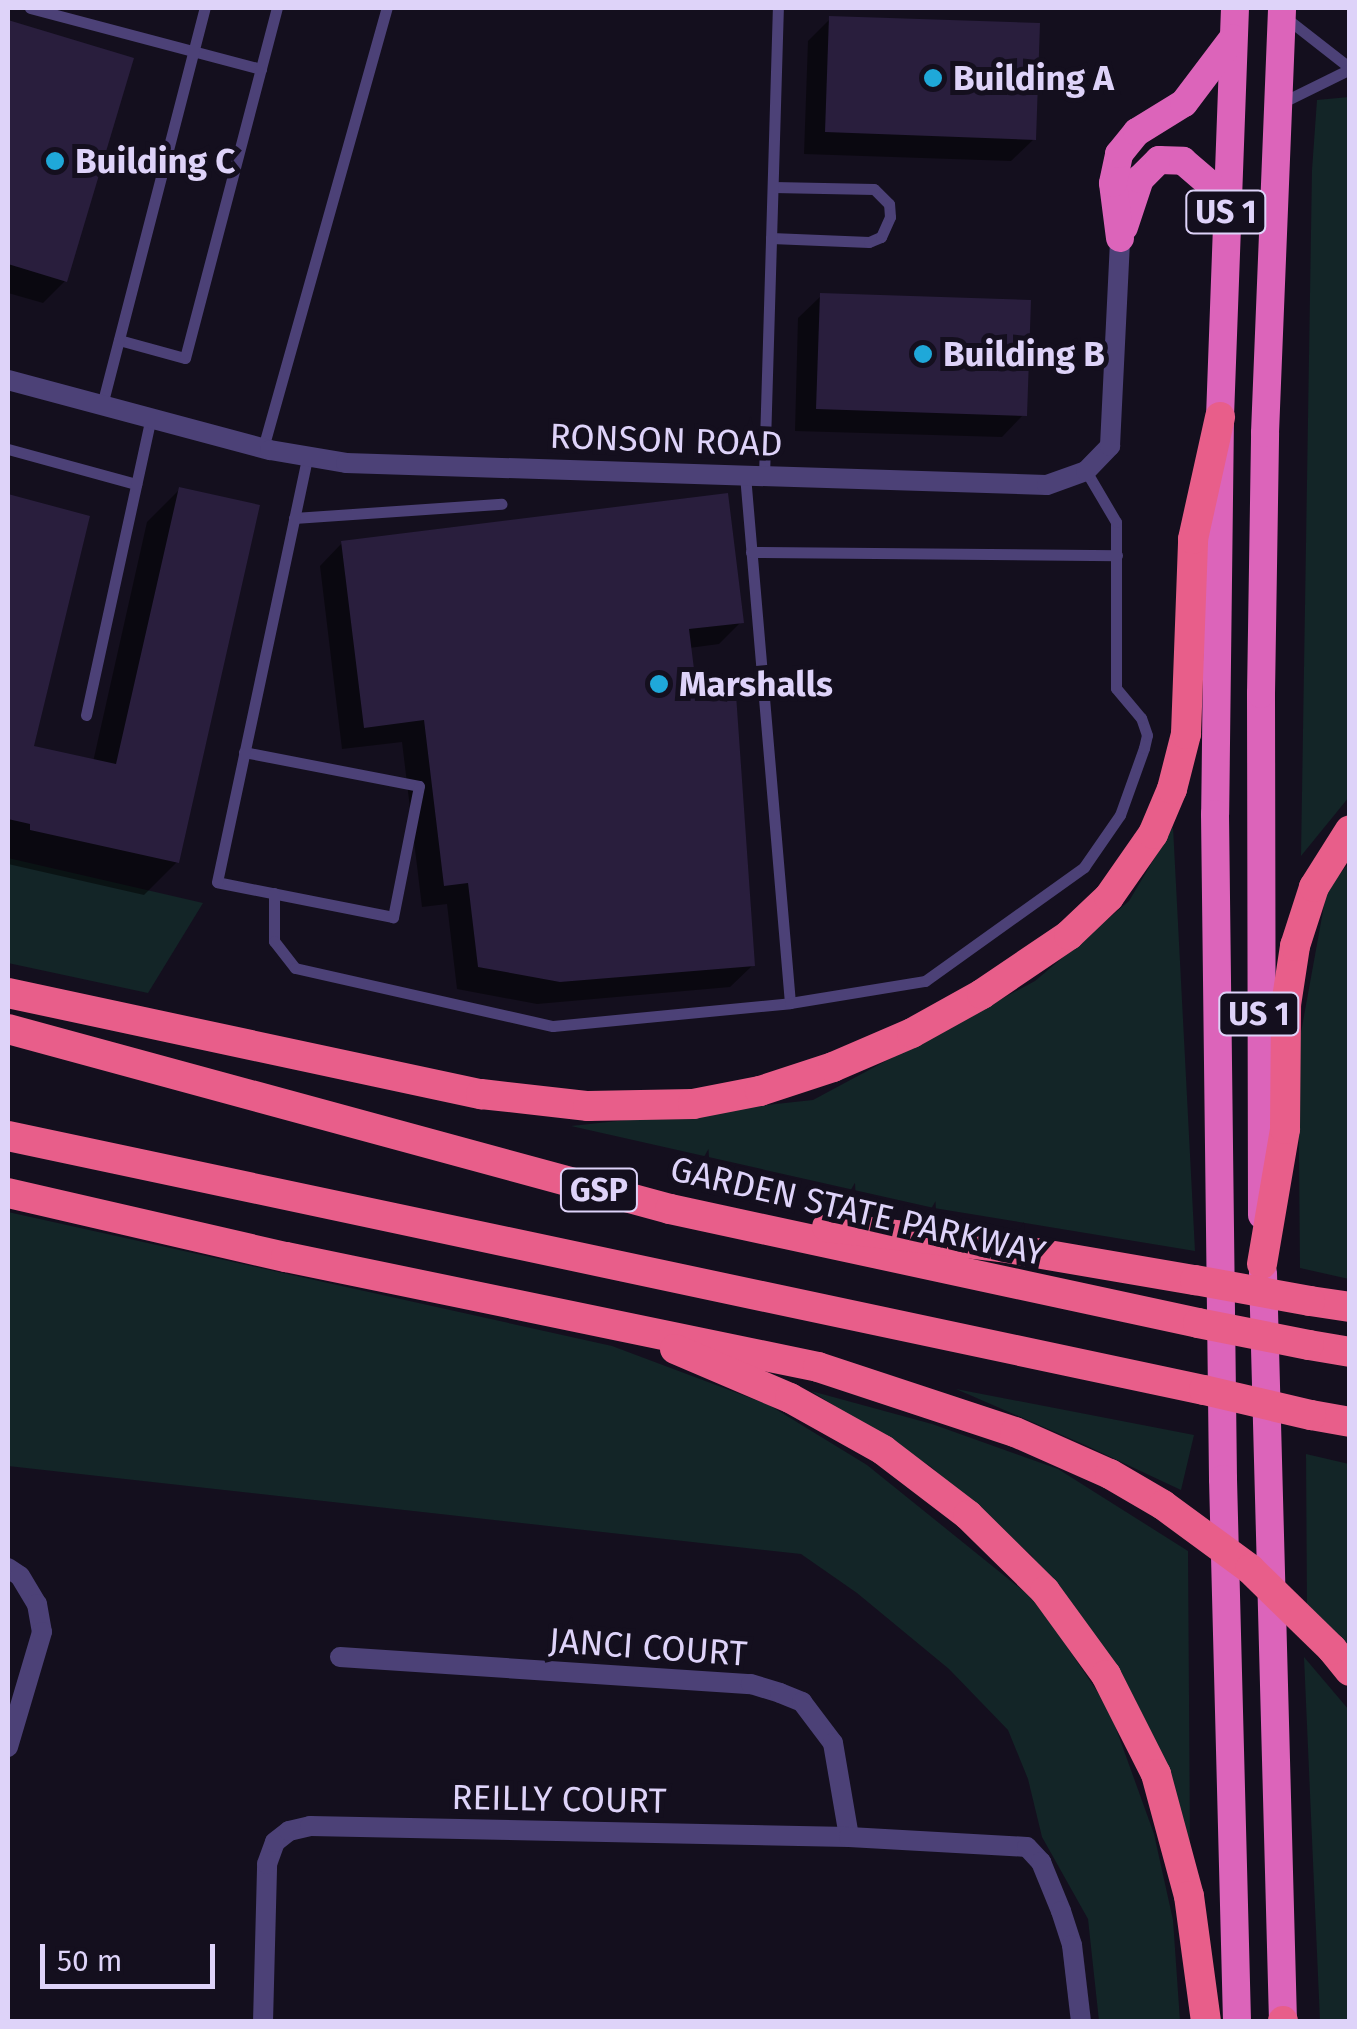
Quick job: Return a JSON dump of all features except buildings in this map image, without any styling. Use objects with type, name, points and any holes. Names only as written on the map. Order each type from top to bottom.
[{"type":"highway","name":"US 1","points":[[1235,8],[1220,416],[1216,925],[1237,2022]]},
{"type":"highway","name":"US 1","points":[[1282,11],[1260,713],[1262,1264],[1284,2022]]},
{"type":"highway","points":[[1120,238],[1114,183],[1119,154],[1138,132],[1184,103],[1233,38]]},
{"type":"highway","points":[[1120,238],[1140,180],[1159,160],[1183,161],[1226,198]]},
{"type":"highway","points":[[8,992],[481,1094],[588,1106],[693,1104],[744,1095],[834,1067],[912,1033],[994,987],[1069,935],[1109,897],[1152,834],[1172,789],[1186,734],[1193,540],[1220,416]]},
{"type":"highway","points":[[1262,1264],[1285,1129],[1286,1005],[1295,946],[1314,886],[1350,830]]},
{"type":"highway","name":"GARDEN STATE PARKWAY","points":[[8,1028],[670,1209],[1350,1352]]},
{"type":"highway","name":"GSP","points":[[8,1136],[1350,1422]]},
{"type":"highway","points":[[8,1193],[635,1332],[749,1350],[960,1412],[1060,1451],[1163,1505],[1250,1569],[1341,1660]]},
{"type":"highway","points":[[670,1209],[1001,1248],[1350,1307]]},
{"type":"highway","points":[[635,1332],[790,1398],[884,1450],[968,1514],[1045,1591],[1106,1676],[1156,1774],[1189,1896],[1206,2022]]},
{"type":"street","points":[[1086,471],[1110,446],[1115,420],[1120,238]]},
{"type":"street","name":"RONSON ROAD","points":[[8,380],[263,448],[346,463],[1048,485],[1086,471]]},
{"type":"street","points":[[8,1568],[20,1576],[36,1604],[42,1632],[8,1747]]},
{"type":"street","name":"JANCI COURT","points":[[340,1657],[751,1684],[780,1693],[802,1702],[833,1743],[849,1837]]},
{"type":"street","name":"REILLY COURT","points":[[264,2022],[267,1864],[275,1842],[289,1831],[310,1826],[849,1837],[1026,1846],[1041,1862],[1072,1946],[1080,2022]]},
{"type":"lane","points":[[30,8],[261,69]]},
{"type":"lane","points":[[102,405],[205,8]]},
{"type":"lane","points":[[119,340],[185,358],[278,8]]},
{"type":"lane","points":[[263,448],[386,8]]},
{"type":"lane","points":[[778,8],[771,238],[751,552],[790,1003]]},
{"type":"lane","points":[[1277,105],[1350,68],[1282,11]]},
{"type":"lane","points":[[771,238],[870,242],[882,237],[890,218],[884,195],[874,189],[773,187]]},
{"type":"lane","points":[[86,715],[151,418]]},
{"type":"lane","points":[[8,449],[136,484]]},
{"type":"lane","points":[[244,752],[419,786],[393,917],[217,882],[244,752],[307,458]]},
{"type":"lane","points":[[274,893],[274,941],[294,968],[553,1026],[790,1003],[906,988],[925,982],[1084,867],[1120,814],[1144,748],[1146,735],[1141,718],[1116,688],[1116,522],[1086,471]]},
{"type":"lane","points":[[294,518],[502,504]]},
{"type":"lane","points":[[751,552],[1117,555]]},
{"type":"shaded area","points":[[1349,97],[1349,797],[1301,856],[1312,170],[1317,100]]},
{"type":"shaded area","points":[[1173,827],[1195,1251],[934,1208],[571,1126],[813,1100],[1035,981],[1129,901]]},
{"type":"shaded area","points":[[8,858],[203,903],[148,993],[8,963]]},
{"type":"shaded area","points":[[1349,863],[1349,1279],[1300,1268],[1298,1049],[1327,889]]},
{"type":"shaded area","points":[[8,1212],[612,1346],[769,1405],[867,1465],[1037,1602],[1109,1709],[1154,1834],[1173,1920],[1180,2021],[1099,2021],[1088,1919],[1042,1837],[1028,1779],[1008,1730],[949,1669],[857,1593],[801,1554],[8,1466]]},
{"type":"shaded area","points":[[956,1389],[1194,1435],[1181,1490],[1085,1445]]},
{"type":"shaded area","points":[[811,1391],[932,1424],[1058,1469],[1188,1551],[1190,1845],[1135,1699],[1031,1555],[930,1466]]},
{"type":"shaded area","points":[[1306,1454],[1349,1464],[1349,1645],[1307,1605]]},
{"type":"shaded area","points":[[1304,1657],[1349,1710],[1349,2021],[1320,2021]]},
{"type":"place","name":"Building A","points":[[933,78]]},
{"type":"place","name":"Building C","points":[[55,161]]},
{"type":"place","name":"Building B","points":[[923,354]]},
{"type":"place","name":"Marshalls","points":[[659,684]]}]
